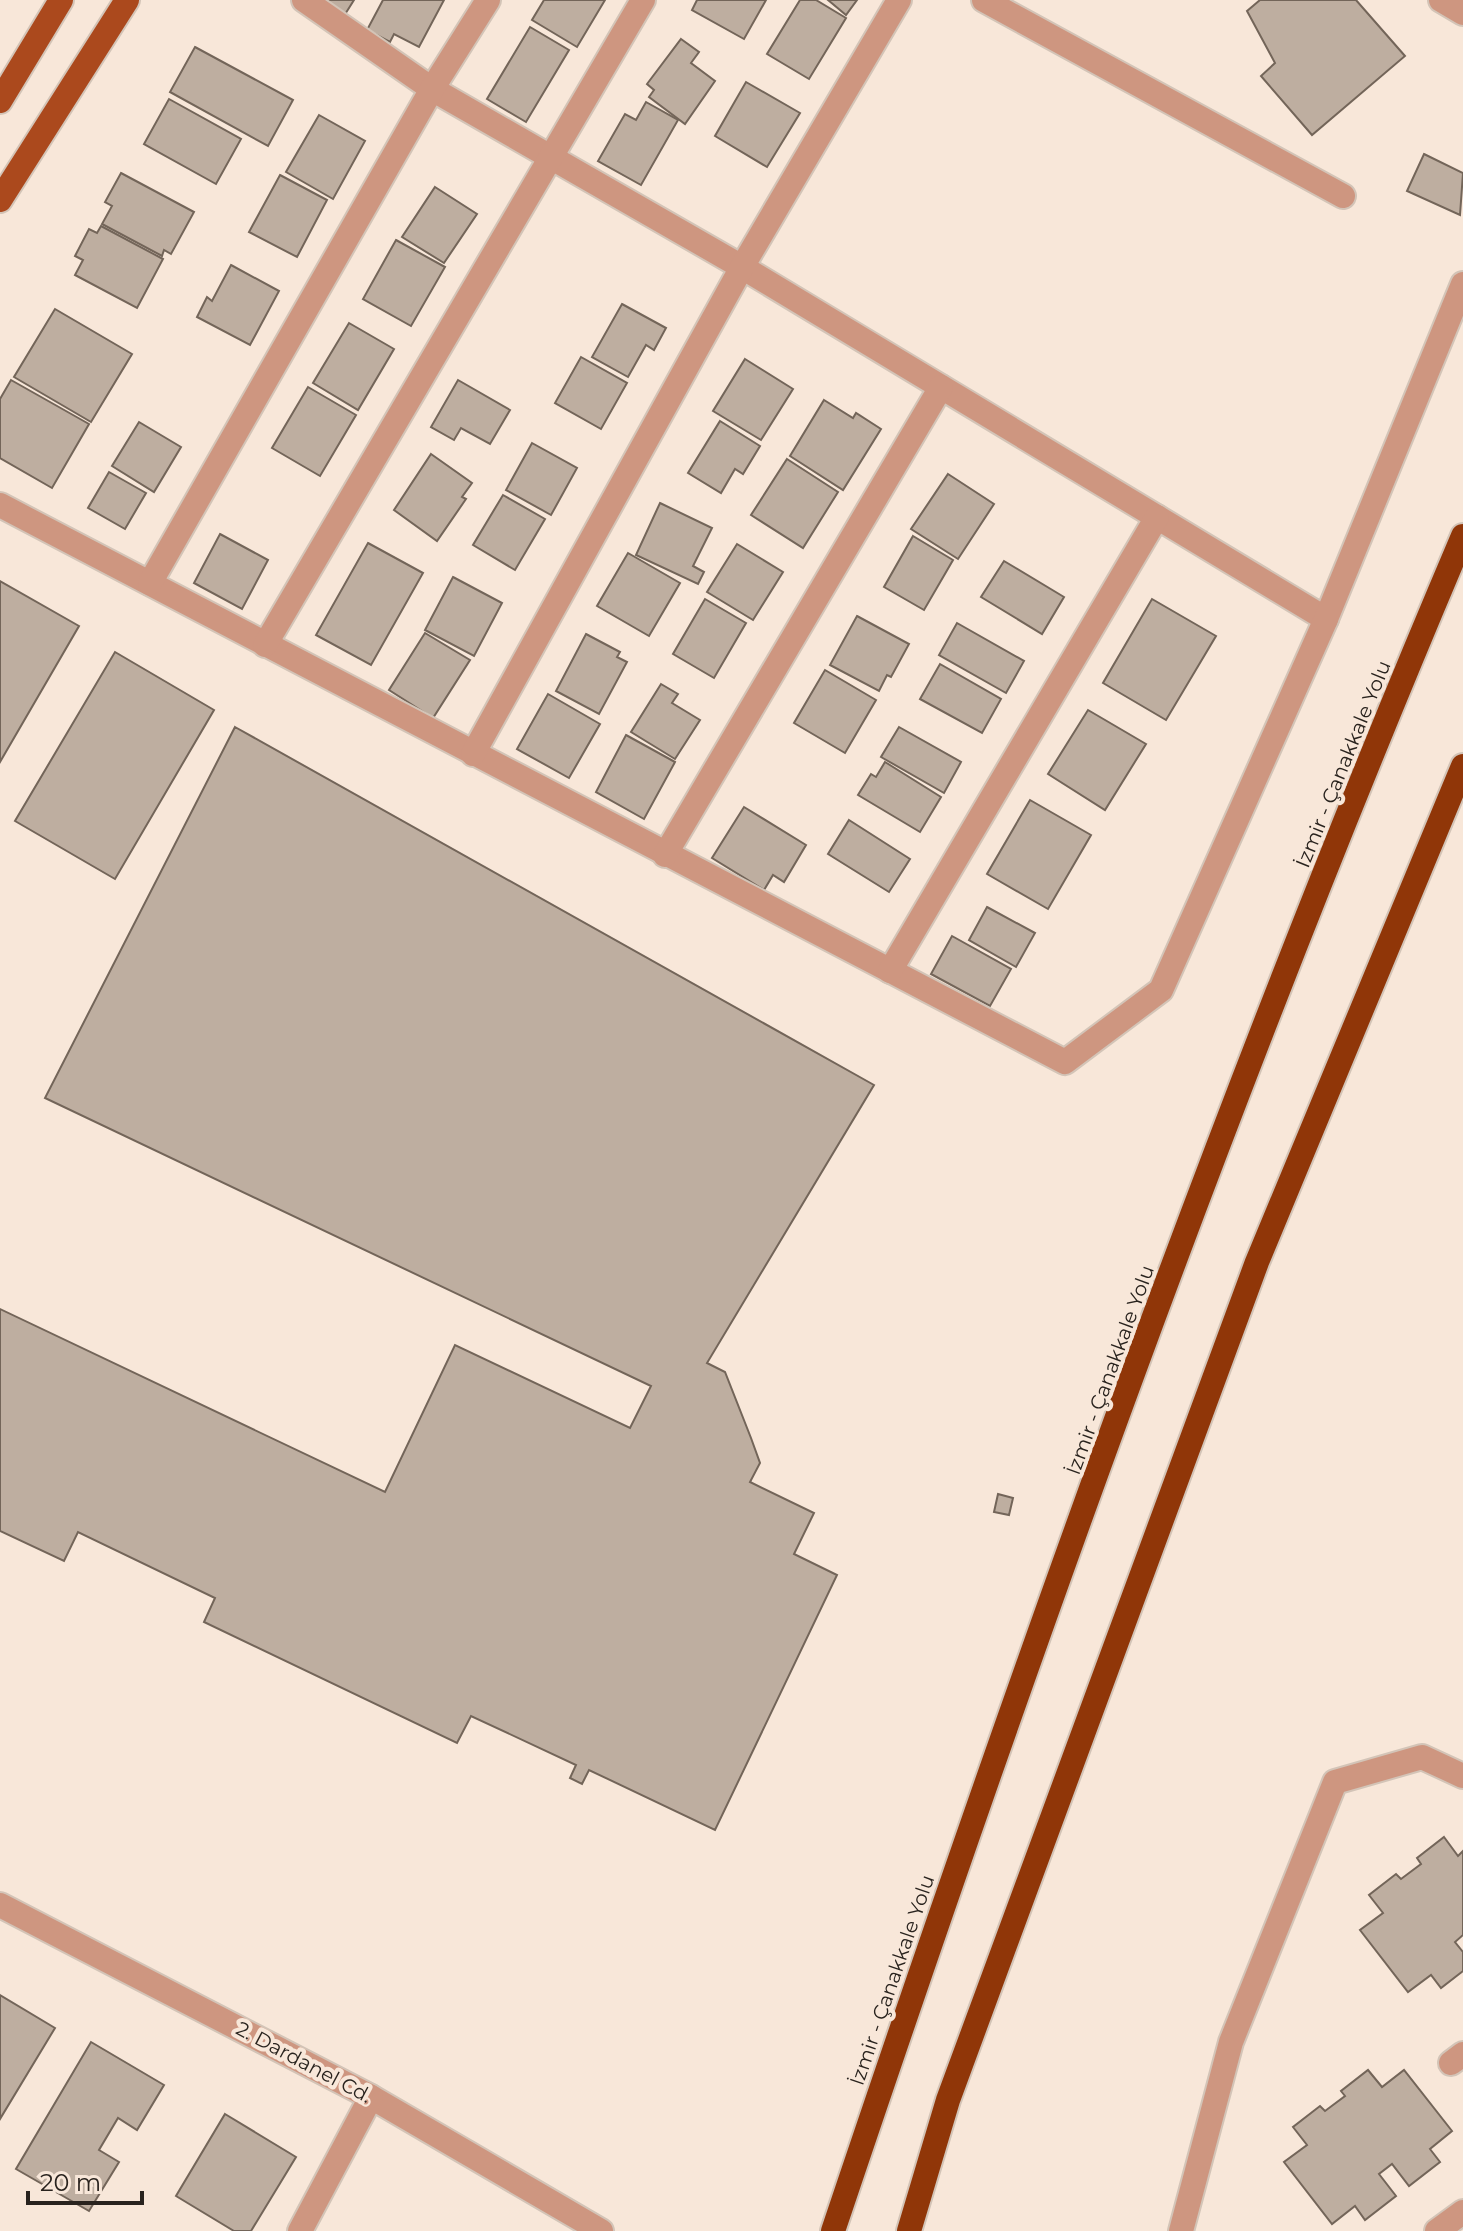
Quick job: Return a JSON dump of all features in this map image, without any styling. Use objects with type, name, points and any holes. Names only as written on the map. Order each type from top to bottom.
[{"type":"highway","name":"İzmir - Çanakkale Yolu","points":[[833,2231],[967,1833],[1184,1237],[1393,700],[1463,536]]},
{"type":"highway","points":[[909,2231],[948,2100],[1257,1262],[1463,766]]},
{"type":"main road","points":[[0,101],[61,0]]},
{"type":"main road","points":[[0,200],[127,0]]},
{"type":"street","points":[[304,0],[432,89],[742,267],[1326,619]]},
{"type":"street","points":[[150,583],[432,89],[488,0]]},
{"type":"street","points":[[265,645],[643,0]]},
{"type":"street","points":[[473,754],[742,267],[899,0]]},
{"type":"street","points":[[984,0],[1343,196]]},
{"type":"street","points":[[1441,0],[1463,13]]},
{"type":"street","points":[[0,505],[1065,1062],[1161,990],[1326,619],[1463,284]]},
{"type":"street","points":[[665,855],[941,387]]},
{"type":"street","points":[[890,971],[1157,517]]},
{"type":"street","points":[[1181,2231],[1231,2042],[1335,1782],[1422,1757],[1463,1776]]},
{"type":"street","name":"2. Dardanel Cd.","points":[[0,1905],[371,2097],[601,2231]]},
{"type":"street","points":[[300,2231],[371,2097]]},
{"type":"street","points":[[1437,2231],[1463,2212]]},
{"type":"building","points":[[317,0],[354,0],[344,16]]},
{"type":"building","points":[[383,0],[444,0],[419,47],[394,34],[390,42],[367,30]]},
{"type":"building","points":[[544,0],[605,0],[577,47],[532,20]]},
{"type":"building","points":[[697,0],[766,0],[744,39],[692,10]]},
{"type":"building","points":[[800,0],[816,0],[846,18],[809,79],[767,54]]},
{"type":"building","points":[[828,0],[857,0],[846,15]]},
{"type":"building","points":[[1260,0],[1356,0],[1405,56],[1312,135],[1261,76],[1275,63],[1247,11]]},
{"type":"building","points":[[530,27],[569,50],[526,122],[487,99]]},
{"type":"building","points":[[681,39],[699,52],[691,63],[715,81],[685,124],[649,97],[654,90],[647,84]]},
{"type":"building","points":[[195,47],[293,100],[268,146],[170,92]]},
{"type":"building","points":[[746,82],[800,113],[767,167],[715,136]]},
{"type":"building","points":[[169,99],[241,139],[216,184],[144,144]]},
{"type":"building","points":[[646,102],[678,120],[641,185],[598,161],[625,114],[636,120]]},
{"type":"building","points":[[319,115],[365,141],[333,199],[286,172]]},
{"type":"building","points":[[1424,154],[1463,173],[1460,215],[1407,191]]},
{"type":"building","points":[[121,173],[194,212],[171,254],[164,250],[162,256],[102,224],[112,206],[105,202]]},
{"type":"building","points":[[280,175],[327,200],[297,257],[249,232]]},
{"type":"building","points":[[435,187],[477,214],[444,263],[402,237]]},
{"type":"building","points":[[101,226],[163,259],[137,308],[75,275],[83,260],[75,256],[89,229],[97,233]]},
{"type":"building","points":[[396,240],[445,267],[411,326],[363,299]]},
{"type":"building","points":[[231,265],[279,291],[250,345],[197,317],[207,297],[212,301]]},
{"type":"building","points":[[622,304],[666,328],[654,350],[646,345],[628,377],[592,357]]},
{"type":"building","points":[[55,309],[132,354],[91,422],[14,377]]},
{"type":"building","points":[[349,323],[394,349],[358,410],[313,383]]},
{"type":"building","points":[[581,357],[627,383],[601,429],[555,403]]},
{"type":"building","points":[[745,359],[793,389],[761,440],[713,411]]},
{"type":"building","points":[[11,380],[89,424],[52,488],[0,458],[0,399]]},
{"type":"building","points":[[458,380],[510,410],[490,444],[461,428],[454,440],[431,427]]},
{"type":"building","points":[[308,387],[356,415],[320,476],[272,448]]},
{"type":"building","points":[[824,400],[853,418],[856,413],[881,429],[843,490],[790,456]]},
{"type":"building","points":[[720,421],[760,446],[743,474],[735,469],[721,493],[688,473]]},
{"type":"building","points":[[139,422],[181,447],[154,492],[112,466]]},
{"type":"building","points":[[532,443],[577,468],[551,515],[506,490]]},
{"type":"building","points":[[431,454],[472,483],[462,497],[466,499],[437,541],[394,510]]},
{"type":"building","points":[[787,459],[838,492],[803,548],[751,515]]},
{"type":"building","points":[[109,472],[146,493],[125,529],[88,508]]},
{"type":"building","points":[[948,474],[994,504],[958,559],[911,529]]},
{"type":"building","points":[[503,495],[545,519],[515,570],[473,545]]},
{"type":"building","points":[[660,503],[712,528],[693,566],[704,572],[698,584],[636,555]]},
{"type":"building","points":[[220,534],[268,560],[242,609],[194,583]]},
{"type":"building","points":[[913,536],[953,560],[924,610],[884,587]]},
{"type":"building","points":[[368,543],[423,573],[371,665],[316,635]]},
{"type":"building","points":[[737,544],[783,572],[753,620],[707,592]]},
{"type":"building","points":[[628,553],[680,583],[649,636],[597,606]]},
{"type":"building","points":[[1004,561],[1064,597],[1042,634],[981,597]]},
{"type":"building","points":[[453,577],[502,603],[474,656],[425,630]]},
{"type":"building","points":[[0,581],[79,626],[0,762]]},
{"type":"building","points":[[705,599],[746,623],[714,678],[673,654]]},
{"type":"building","points":[[1152,599],[1216,636],[1166,720],[1103,683]]},
{"type":"building","points":[[857,616],[909,644],[891,677],[887,675],[879,691],[830,665]]},
{"type":"building","points":[[957,623],[1024,661],[1006,693],[939,655]]},
{"type":"building","points":[[425,633],[470,660],[433,718],[389,690]]},
{"type":"building","points":[[586,634],[620,652],[617,657],[627,662],[599,714],[556,691]]},
{"type":"building","points":[[115,652],[214,710],[115,879],[15,821]]},
{"type":"building","points":[[940,664],[1001,699],[982,733],[920,699]]},
{"type":"building","points":[[825,670],[876,700],[845,753],[794,723]]},
{"type":"building","points":[[661,684],[678,694],[672,703],[700,720],[675,759],[631,732]]},
{"type":"building","points":[[548,694],[600,724],[569,778],[517,749]]},
{"type":"building","points":[[1088,710],[1146,744],[1105,810],[1048,774]]},
{"type":"building","points":[[235,727],[874,1085],[707,1363],[725,1372],[751,1438],[760,1463],[750,1482],[814,1513],[794,1554],[837,1575],[715,1830],[589,1770],[582,1784],[570,1778],[576,1765],[471,1716],[457,1743],[204,1622],[215,1598],[78,1532],[64,1561],[0,1531],[0,1309],[385,1492],[455,1345],[630,1428],[651,1386],[45,1098]]},
{"type":"building","points":[[899,727],[961,762],[944,793],[881,757]]},
{"type":"building","points":[[626,735],[675,762],[644,819],[596,792]]},
{"type":"building","points":[[885,762],[941,797],[920,832],[858,795],[871,774],[876,777]]},
{"type":"building","points":[[1030,800],[1091,835],[1048,909],[987,874]]},
{"type":"building","points":[[744,807],[806,845],[784,882],[773,875],[764,890],[712,858]]},
{"type":"building","points":[[849,820],[910,859],[889,892],[828,854]]},
{"type":"building","points":[[987,907],[1035,933],[1016,967],[969,940]]},
{"type":"building","points":[[952,936],[1011,969],[990,1006],[931,974]]},
{"type":"building","points":[[998,1494],[1013,1498],[1009,1515],[994,1512]]},
{"type":"building","points":[[1444,1837],[1458,1856],[1463,1851],[1463,1935],[1455,1942],[1463,1952],[1463,1971],[1441,1988],[1431,1975],[1408,1992],[1360,1930],[1383,1913],[1369,1895],[1396,1874],[1401,1879],[1421,1864],[1417,1858]]},
{"type":"building","points":[[0,1995],[55,2028],[0,2119]]},
{"type":"building","points":[[91,2042],[164,2085],[137,2130],[118,2118],[99,2150],[119,2162],[89,2211],[16,2169]]},
{"type":"building","points":[[1368,2070],[1382,2087],[1404,2070],[1452,2131],[1430,2149],[1440,2162],[1409,2186],[1392,2164],[1379,2174],[1396,2196],[1365,2220],[1355,2206],[1332,2224],[1284,2162],[1307,2145],[1293,2127],[1320,2106],[1325,2111],[1345,2096],[1341,2091]]},
{"type":"building","points":[[225,2114],[296,2157],[251,2231],[234,2231],[176,2196]]}]
